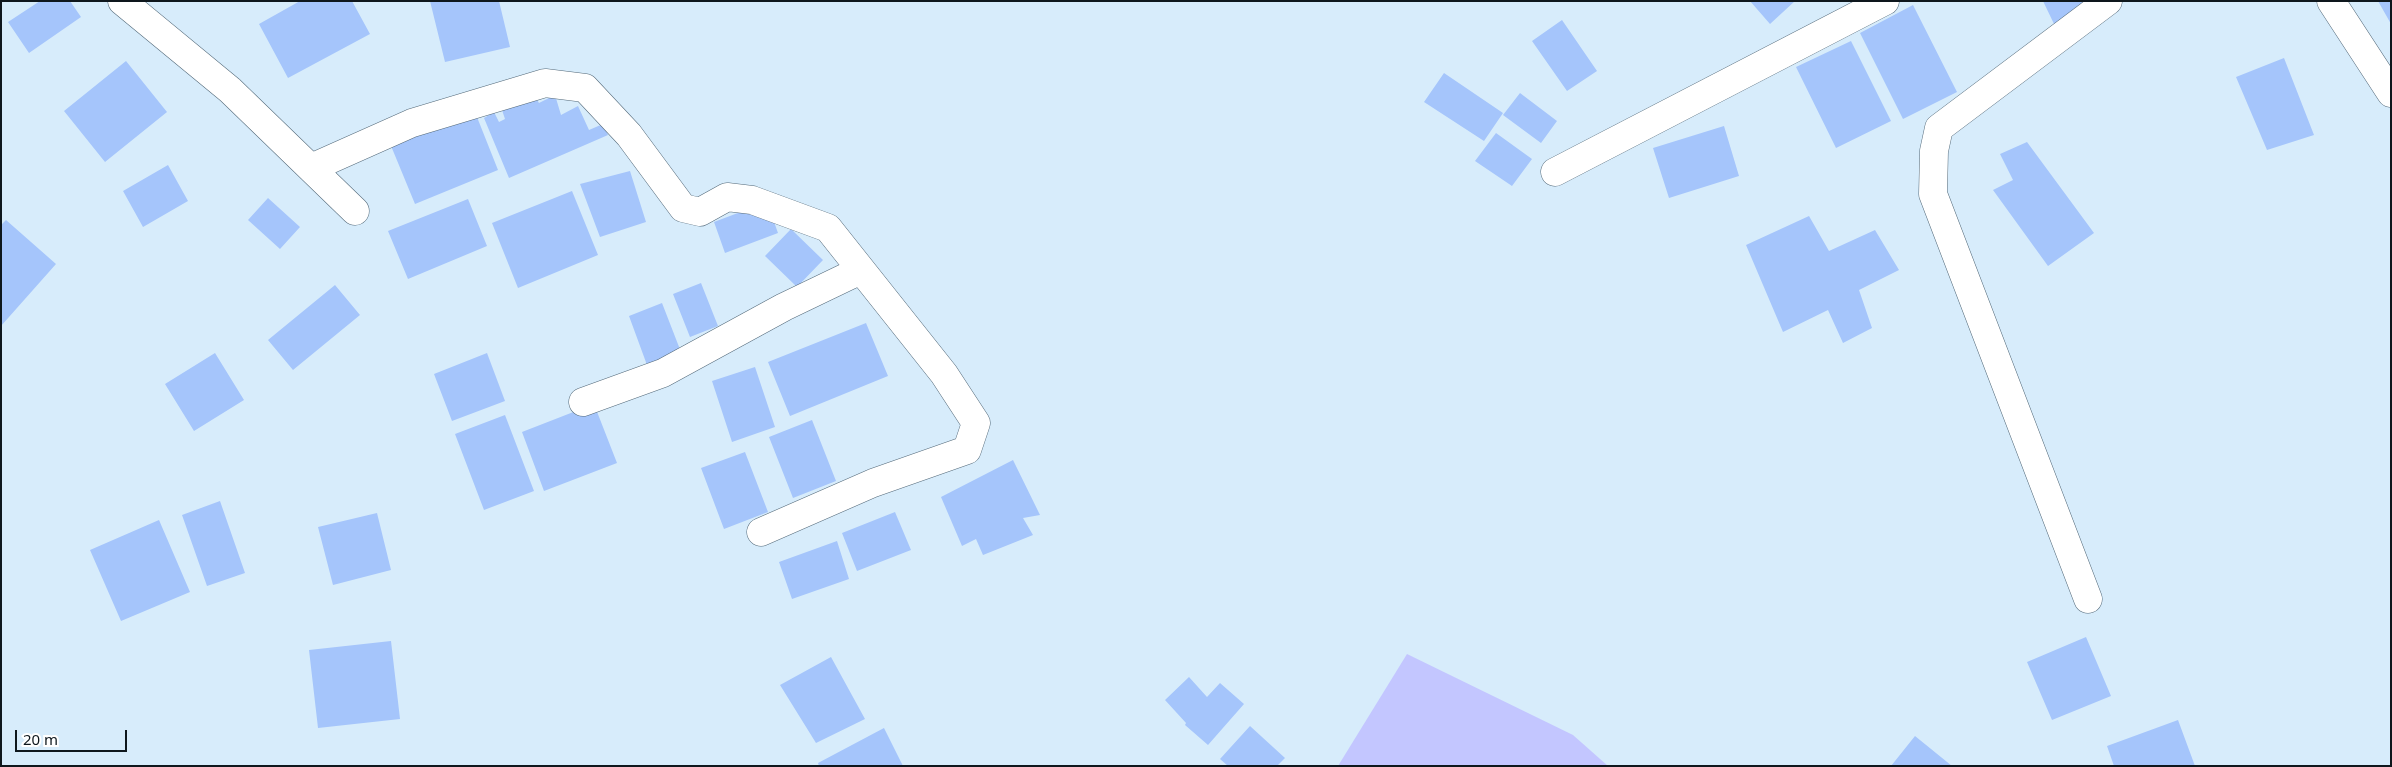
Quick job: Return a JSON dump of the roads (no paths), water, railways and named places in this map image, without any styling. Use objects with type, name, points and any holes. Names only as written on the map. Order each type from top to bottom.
[{"type":"street","points":[[122,1],[230,90],[355,210]]},
{"type":"street","points":[[1555,172],[1884,1]]},
{"type":"street","points":[[2088,598],[1934,194],[1934,151],[1939,128],[2108,1]]},
{"type":"street","points":[[2331,1],[2391,93]]},
{"type":"street","points":[[311,168],[412,123],[545,83],[584,88],[629,135],[683,208],[700,212],[728,197],[752,200],[828,228],[944,374],[976,423],[967,450],[873,483],[761,532]]},
{"type":"street","points":[[583,402],[662,372],[784,306],[861,270]]}]
